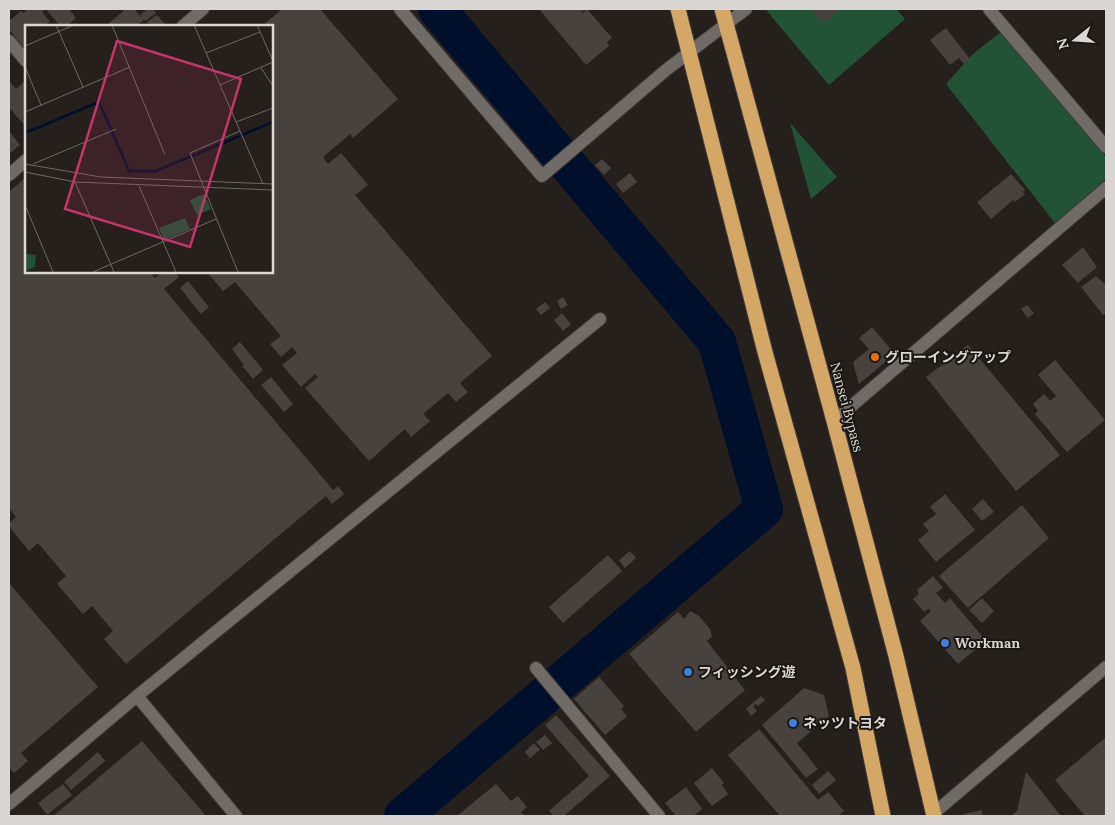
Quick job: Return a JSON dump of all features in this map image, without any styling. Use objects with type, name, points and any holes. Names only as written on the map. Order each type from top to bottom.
[{"type":"highway","points":[[678,9],[765,352],[853,668],[883,816]]},
{"type":"highway","name":"Nansei Bypass","points":[[722,9],[896,656],[934,815]]},
{"type":"street","points":[[184,25],[203,9]]},
{"type":"street","points":[[400,9],[542,176],[666,70],[746,9]]},
{"type":"street","points":[[989,9],[1106,147]]},
{"type":"street","points":[[9,41],[25,61]]},
{"type":"street","points":[[9,176],[25,161]]},
{"type":"street","points":[[834,421],[1106,188]]},
{"type":"street","points":[[9,804],[137,696],[600,319]]},
{"type":"street","points":[[934,815],[1106,667]]},
{"type":"street","points":[[536,668],[659,816]]},
{"type":"street","points":[[137,696],[236,816]]},
{"type":"green space","points":[[767,9],[896,9],[905,19],[829,85]]},
{"type":"green space","points":[[1002,31],[1106,157],[1106,179],[1055,223],[946,84],[973,54]]},
{"type":"green space","points":[[790,123],[837,177],[811,199]]},
{"type":"building","points":[[28,9],[45,9],[42,12],[50,22],[46,25],[25,25],[25,50],[9,29],[9,21],[21,11],[23,13]]},
{"type":"building","points":[[46,9],[69,9],[76,18],[68,25],[59,25]]},
{"type":"building","points":[[126,9],[134,9],[144,20],[137,25],[108,24]]},
{"type":"building","points":[[148,9],[153,9],[156,13],[145,21],[140,15]]},
{"type":"building","points":[[282,9],[320,9],[398,99],[353,138],[350,134],[323,157],[328,164],[341,153],[368,185],[355,195],[492,356],[460,383],[468,392],[456,402],[448,393],[423,414],[430,421],[411,437],[405,429],[369,461],[305,388],[318,377],[315,374],[301,387],[282,365],[297,353],[292,347],[281,357],[270,344],[281,336],[235,282],[223,291],[207,272],[272,272],[272,25],[263,25]]},
{"type":"building","points":[[539,9],[585,9],[582,13],[587,9],[612,38],[607,42],[609,46],[586,65]]},
{"type":"building","points":[[811,9],[841,9],[823,23]]},
{"type":"building","points":[[157,15],[166,25],[150,25],[147,22]]},
{"type":"building","points":[[946,28],[970,59],[964,64],[959,58],[950,65],[930,40]]},
{"type":"building","points":[[25,81],[24,125],[9,107],[10,82],[16,89]]},
{"type":"building","points":[[9,131],[20,145],[9,154]]},
{"type":"building","points":[[602,159],[611,168],[604,175],[595,165]]},
{"type":"building","points":[[630,173],[637,182],[623,193],[616,184]]},
{"type":"building","points":[[1011,174],[1025,190],[1023,192],[1025,194],[1015,202],[1013,200],[991,219],[977,202]]},
{"type":"building","points":[[25,178],[25,272],[150,272],[155,278],[162,272],[175,272],[179,277],[164,289],[333,490],[338,486],[344,494],[332,504],[326,496],[126,664],[104,639],[113,631],[92,606],[83,614],[57,584],[66,576],[38,543],[29,551],[9,526],[9,523],[16,517],[9,508],[9,192]]},
{"type":"building","points":[[1083,247],[1097,267],[1078,283],[1062,265]]},
{"type":"building","points":[[1096,276],[1106,285],[1106,313],[1103,315],[1081,287]]},
{"type":"building","points":[[188,281],[209,307],[201,314],[180,288]]},
{"type":"building","points":[[563,297],[568,305],[561,309],[557,301]]},
{"type":"building","points":[[545,302],[550,308],[541,315],[536,309]]},
{"type":"building","points":[[1027,305],[1034,313],[1028,318],[1021,309]]},
{"type":"building","points":[[562,313],[571,324],[563,331],[554,320]]},
{"type":"building","points":[[872,327],[895,354],[859,384],[853,362],[869,349],[859,338]]},
{"type":"building","points":[[240,342],[263,370],[253,379],[242,366],[244,365],[232,349]]},
{"type":"building","points":[[968,345],[1060,455],[1016,491],[926,377]]},
{"type":"building","points":[[1055,360],[1105,420],[1067,452],[1035,414],[1038,411],[1033,404],[1044,394],[1050,401],[1056,396],[1038,375]]},
{"type":"building","points":[[271,377],[293,404],[284,412],[261,385]]},
{"type":"building","points":[[945,494],[975,530],[936,562],[918,540],[929,531],[923,524],[936,514],[930,507]]},
{"type":"building","points":[[983,499],[994,512],[982,521],[972,509]]},
{"type":"building","points":[[1022,505],[1049,538],[968,608],[939,576]]},
{"type":"building","points":[[630,551],[636,558],[625,568],[619,560]]},
{"type":"building","points":[[608,555],[622,571],[563,623],[549,607]]},
{"type":"building","points":[[933,576],[943,588],[936,593],[945,603],[950,598],[986,641],[958,664],[920,621],[931,611],[928,609],[924,612],[913,599],[919,594],[917,590]]},
{"type":"building","points":[[9,583],[98,687],[21,753],[28,761],[14,773],[9,767]]},
{"type":"building","points":[[982,598],[994,611],[982,623],[969,610]]},
{"type":"building","name":"フィッシング遊","points":[[690,611],[699,616],[710,629],[712,637],[707,641],[745,690],[696,732],[629,654],[678,612],[684,619]]},
{"type":"building","points":[[599,677],[624,706],[621,709],[627,716],[605,735],[574,699]]},
{"type":"building","points":[[804,688],[824,695],[829,716],[797,743],[818,769],[806,778],[762,725]]},
{"type":"building","points":[[761,696],[765,700],[758,706],[756,704],[753,706],[757,711],[751,716],[746,709]]},
{"type":"building","points":[[556,715],[610,776],[564,816],[554,816],[549,811],[589,776],[545,725]]},
{"type":"building","points":[[759,729],[818,800],[828,792],[844,811],[838,816],[780,816],[728,755]]},
{"type":"building","points":[[545,735],[552,743],[543,750],[536,742]]},
{"type":"building","points":[[1106,737],[1106,816],[1085,816],[1055,780]]},
{"type":"building","points":[[142,741],[206,816],[53,816]]},
{"type":"building","points":[[534,743],[540,750],[530,758],[525,752]]},
{"type":"building","points":[[98,752],[105,761],[71,790],[64,782]]},
{"type":"building","points":[[712,768],[724,783],[722,785],[728,794],[712,806],[694,783]]},
{"type":"building","points":[[828,771],[836,780],[819,794],[812,785]]},
{"type":"building","points":[[1026,772],[1061,816],[1011,816],[1017,811]]},
{"type":"building","points":[[63,784],[72,795],[47,815],[38,803]]},
{"type":"building","points":[[496,784],[511,801],[518,796],[527,807],[521,812],[525,816],[457,816]]},
{"type":"building","points":[[686,787],[702,809],[693,816],[676,816],[665,803]]},
{"type":"building","points":[[982,810],[983,816],[964,816],[964,814]]},
{"type":"waterway","points":[[403,816],[764,509],[717,342],[437,9]]},
{"type":"place","name":"グローイングアップ","points":[[875,357]]},
{"type":"place","name":"Workman","points":[[945,643]]},
{"type":"place","name":"フィッシング遊","points":[[688,672]]},
{"type":"place","name":"ネッツトヨタ","points":[[793,723]]}]
